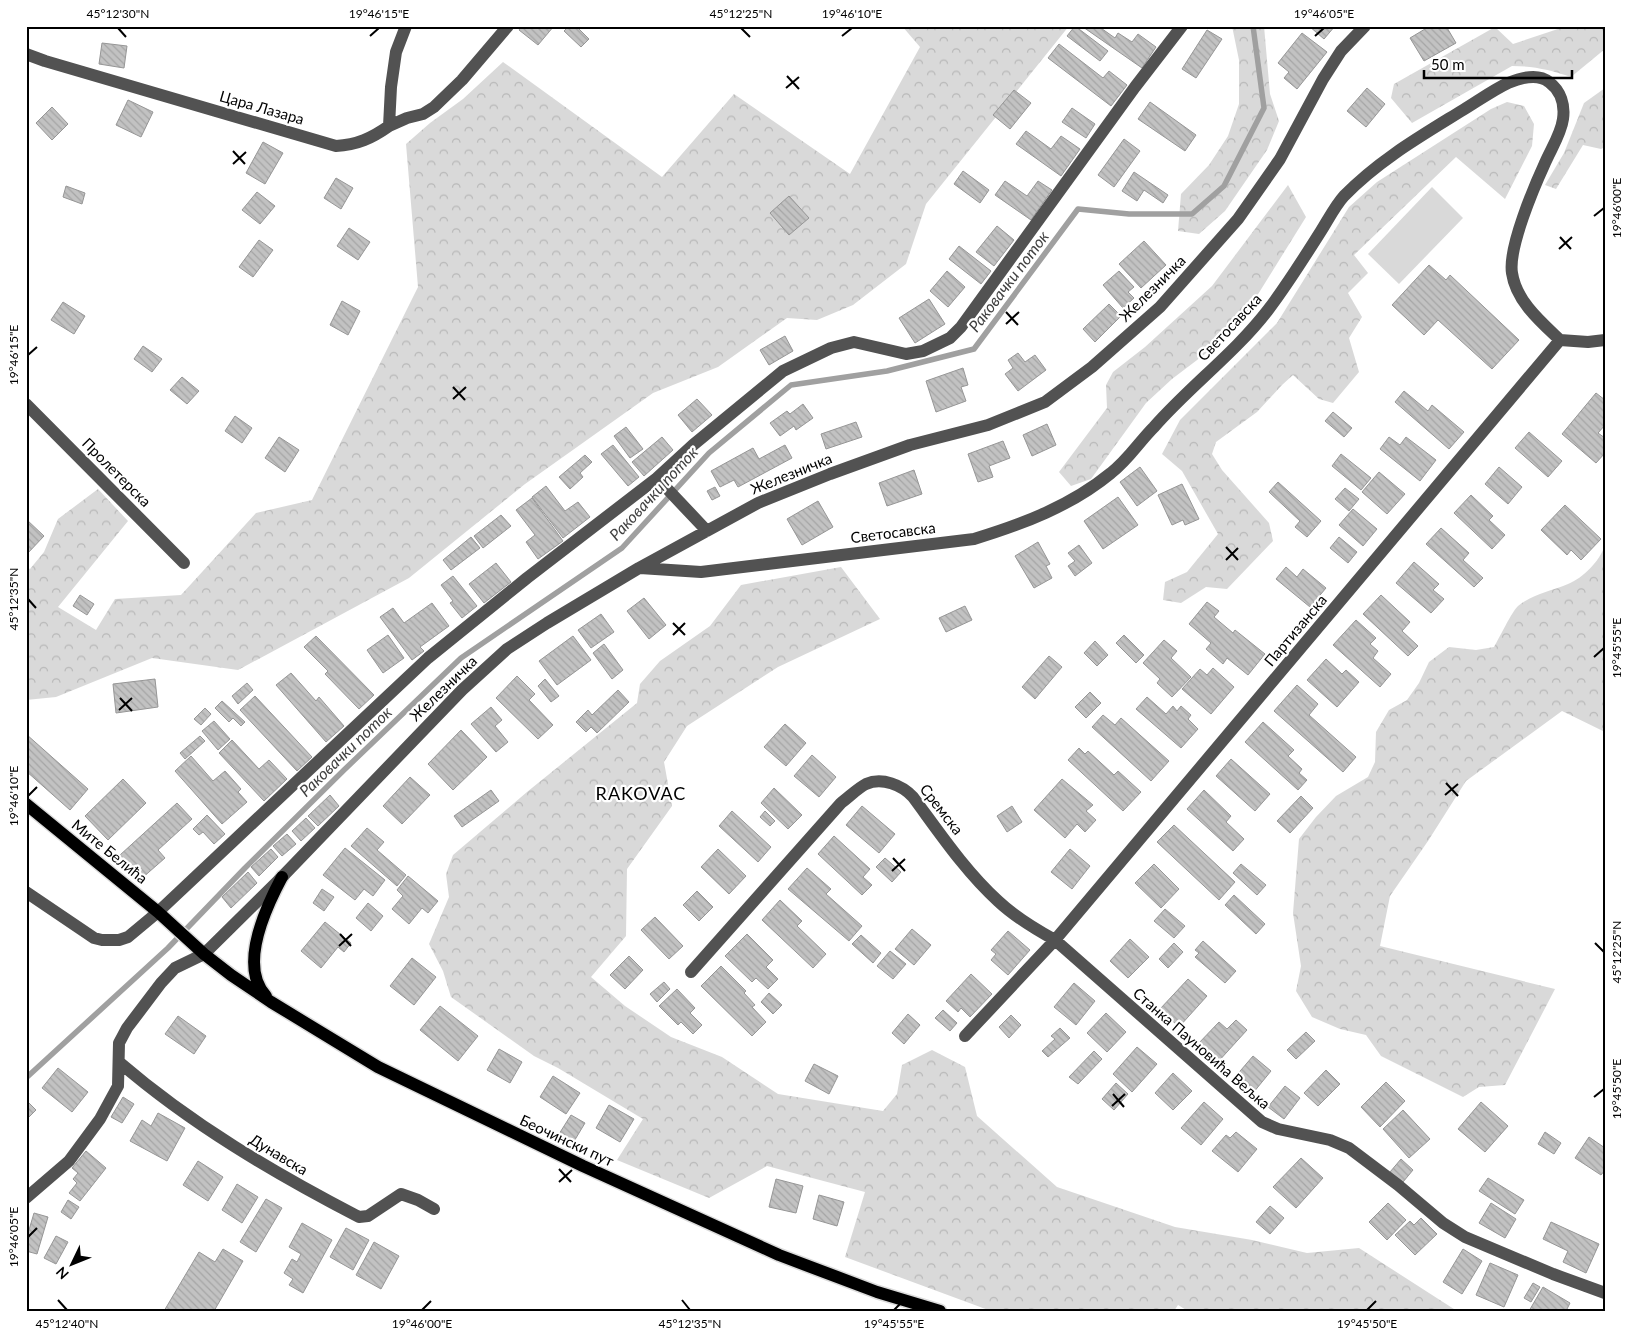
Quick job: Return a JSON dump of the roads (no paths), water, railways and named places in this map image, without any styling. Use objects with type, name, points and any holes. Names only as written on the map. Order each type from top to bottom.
[{"type":"main road","name":"Мите Белића","points":[[26,804],[158,912],[192,943]]},
{"type":"main road","points":[[270,1002],[260,990],[254,965],[257,936],[267,906],[282,877]]},
{"type":"main road","name":"Беочински пут","points":[[192,943],[230,975],[270,1002],[378,1067],[583,1166],[779,1255],[877,1292],[940,1311]]},
{"type":"street","points":[[389,126],[391,87],[396,52],[406,26]]},
{"type":"street","name":"Цара Лазара","points":[[26,54],[336,146],[358,143],[389,126],[422,114],[434,107],[462,80],[508,26]]},
{"type":"street","name":"Железничка","points":[[26,892],[94,938],[119,940],[128,937],[158,912],[428,658],[527,578],[657,478],[693,445],[783,371],[831,348],[854,342],[906,354],[923,351],[950,338],[961,327],[1129,95],[1182,26]]},
{"type":"street","name":"Железничка","points":[[204,954],[282,877],[462,690],[507,650],[547,622],[639,568],[758,503],[910,444],[988,424],[1045,402],[1092,367],[1160,307],[1238,219],[1280,159],[1323,79],[1342,51],[1365,26]]},
{"type":"street","name":"Светосавска","points":[[639,568],[702,572],[974,539],[1011,528],[1044,515],[1112,473],[1154,426],[1250,332],[1283,290],[1342,199],[1372,170],[1405,145],[1508,83],[1531,77],[1548,80],[1560,94],[1563,104],[1563,120],[1533,188],[1511,261],[1512,275],[1522,299],[1560,340]]},
{"type":"street","points":[[1560,340],[1588,342],[1605,340]]},
{"type":"street","name":"Партизанска","points":[[1055,940],[1560,340]]},
{"type":"street","name":"Пролетерска","points":[[26,404],[184,563]]},
{"type":"street","points":[[657,478],[707,531]]},
{"type":"street","name":"Сремска","points":[[691,972],[841,803],[866,784],[881,782],[896,784],[906,790],[970,872],[998,901],[1030,926],[1055,940]]},
{"type":"street","points":[[965,1036],[1055,940]]},
{"type":"street","name":"Станка Пауновића Вељка","points":[[1055,940],[1262,1122],[1278,1130],[1330,1140],[1349,1148],[1398,1184],[1443,1223],[1465,1236],[1553,1274],[1605,1293]]},
{"type":"street","points":[[26,1198],[69,1161],[100,1119],[118,1086],[119,1043],[145,1002],[175,968],[204,954]]},
{"type":"street","name":"Дунавска","points":[[119,1062],[150,1089],[213,1133],[306,1190],[359,1217],[368,1216],[400,1194],[418,1200],[434,1209]]},
{"type":"waterway","name":"Раковачки поток","points":[[26,1078],[168,948],[344,770],[461,658],[622,548],[709,453],[791,385],[887,371],[974,349],[1078,209],[1129,214],[1192,214],[1224,186],[1264,108],[1253,26]]},
{"type":"district","name":"RAKOVAC","points":[[641,793]]}]
